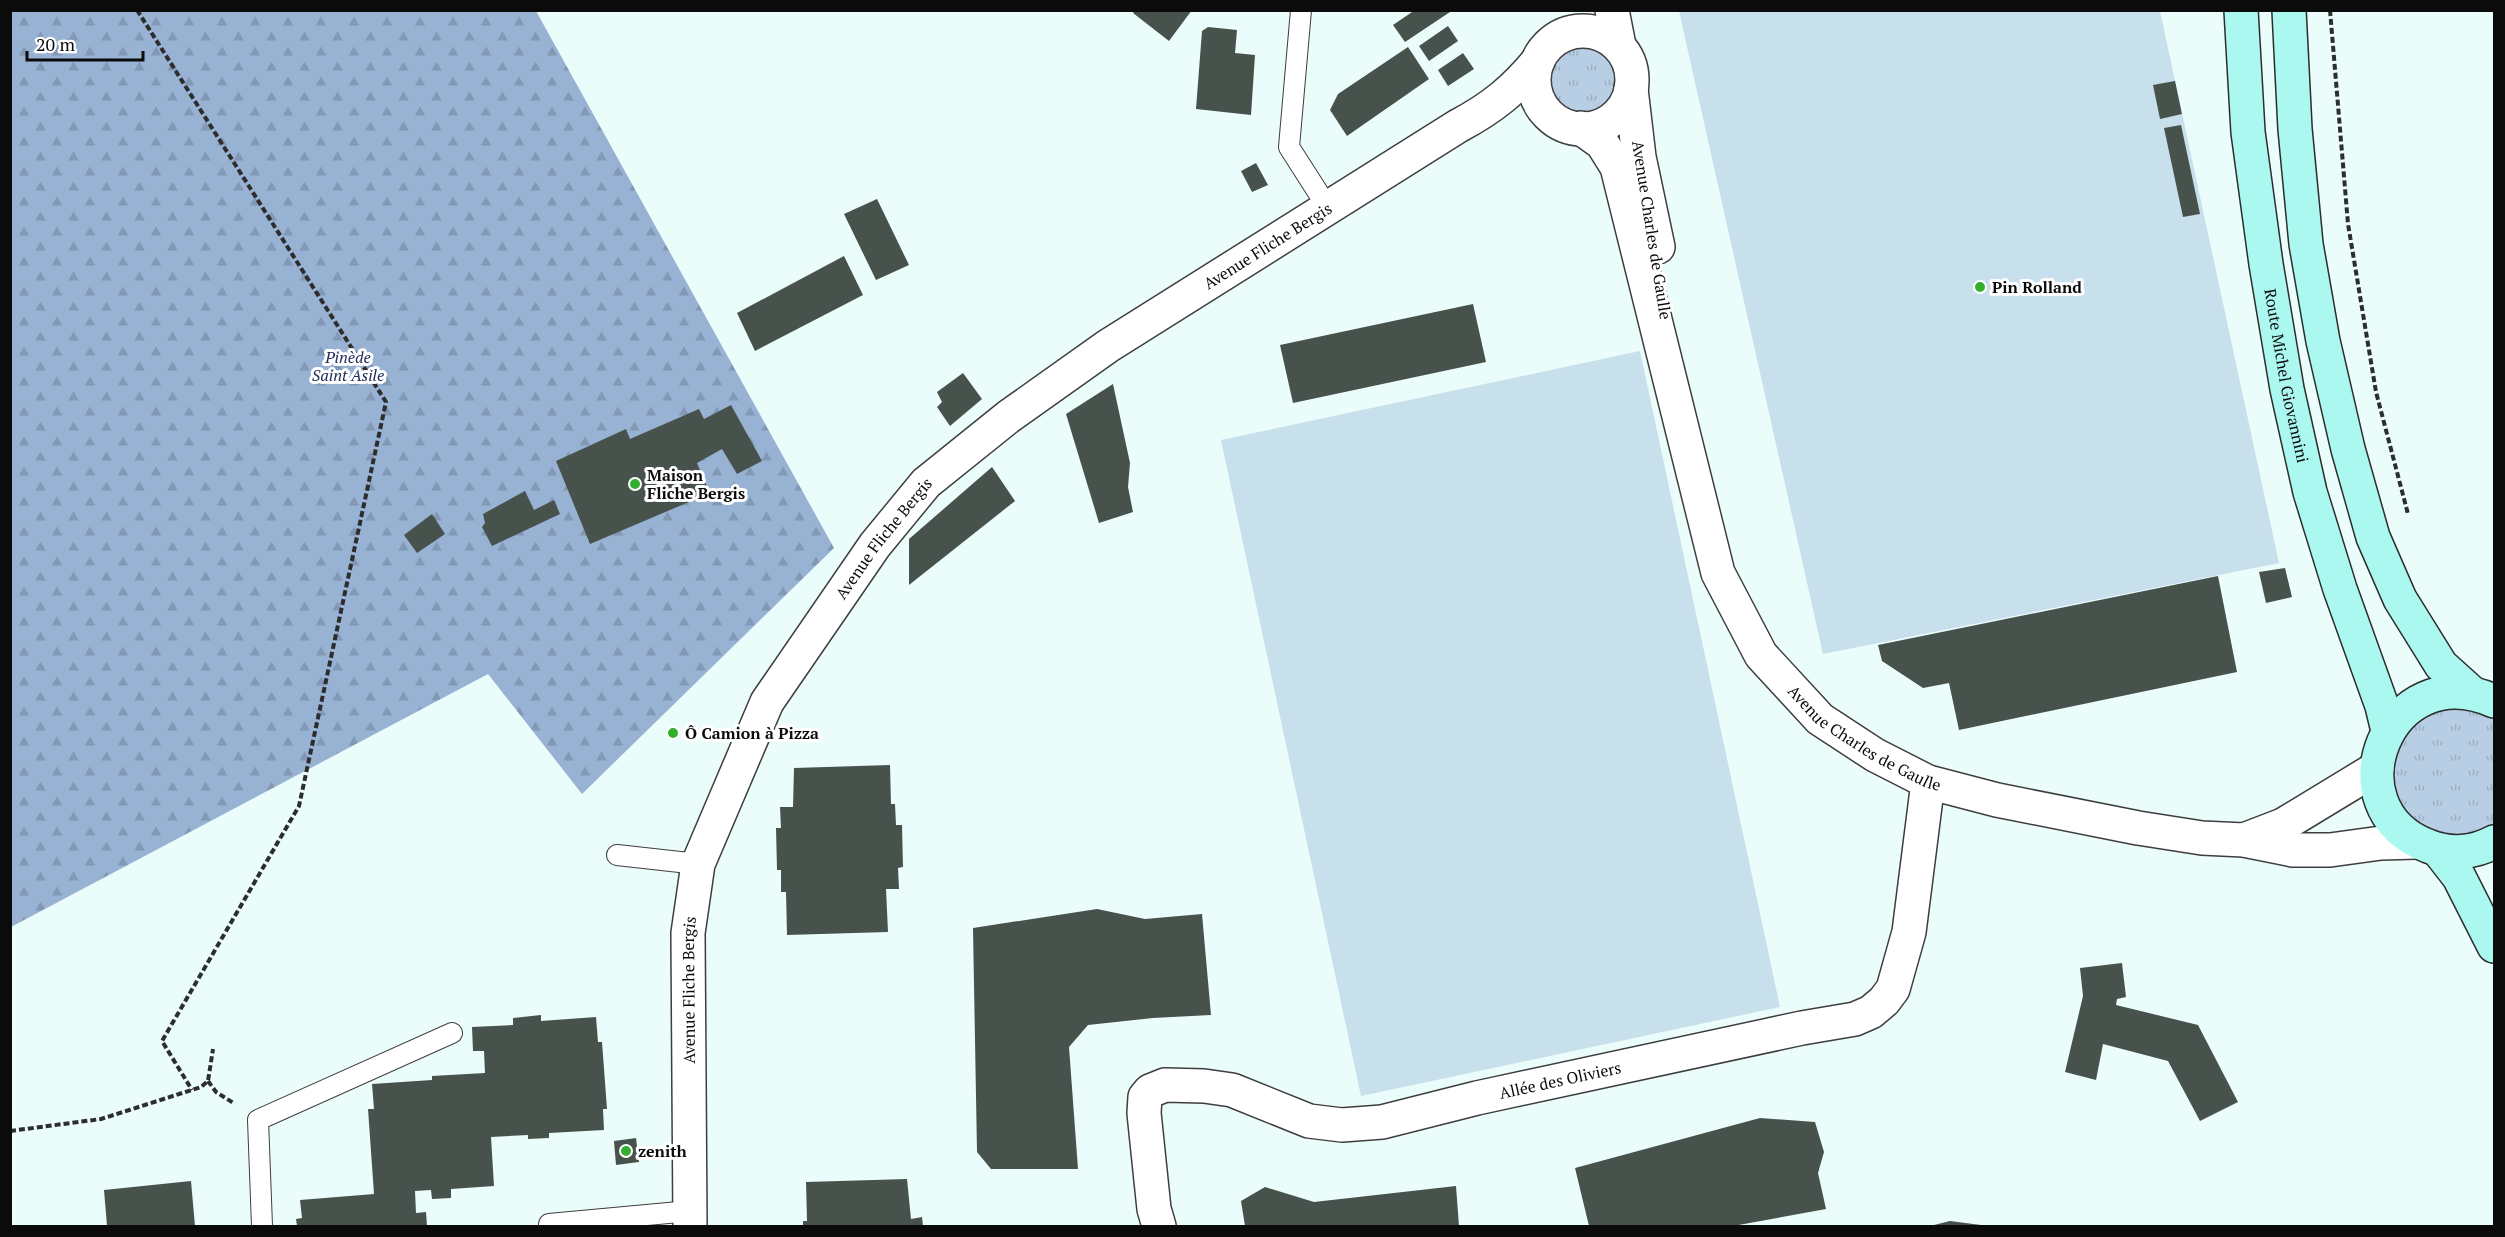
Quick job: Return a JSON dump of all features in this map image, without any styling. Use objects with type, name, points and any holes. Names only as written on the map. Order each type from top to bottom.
[{"type":"main road","name":"Route Michel Giovannini","points":[[2241,10],[2248,132],[2266,264],[2287,389],[2310,492],[2388,730]]},
{"type":"main road","points":[[2289,10],[2295,129],[2306,244],[2324,341],[2348,449],[2373,537],[2400,599],[2441,665],[2483,697]]},
{"type":"main road","points":[[2483,697],[2449,692],[2426,698],[2406,710],[2388,730],[2381,747],[2377,768],[2379,790],[2387,811],[2400,829],[2428,846],[2459,877],[2494,946]]},
{"type":"main road","points":[[2428,846],[2461,852],[2484,848],[2494,842]]},
{"type":"street","points":[[1557,10],[1534,77],[1537,94],[1544,109],[1569,124]]},
{"type":"street","points":[[1482,113],[1569,124],[1604,124],[1617,116],[1626,103],[1631,89],[1632,74],[1619,46],[1611,10]]},
{"type":"street","points":[[1543,54],[1561,37],[1577,31],[1592,32],[1607,37],[1619,46]]},
{"type":"street","name":"Avenue Fliche Bergis","points":[[690,1219],[688,933],[698,864],[767,702],[875,545],[926,483],[1008,417],[1108,346],[1482,113],[1515,88],[1543,54]]},
{"type":"street","name":"Avenue Charles de Gaulle","points":[[1631,89],[1639,157],[1658,248],[1678,407]]},
{"type":"street","name":"Avenue Charles de Gaulle","points":[[1569,124],[1602,143],[1617,167],[1718,573],[1761,655],[1820,719],[1875,755],[1928,782],[1996,800],[2138,828],[2202,838],[2244,840],[2292,850],[2330,850],[2381,843],[2428,846]]},
{"type":"street","name":"Avenue Charles de Gaulle","points":[[2244,840],[2283,825],[2377,768]]},
{"type":"street","name":"Allée des Oliviers","points":[[1159,1227],[1152,1199],[1144,1113],[1145,1097],[1156,1088],[1176,1084],[1232,1090],[1309,1121],[1342,1125],[1382,1122],[1477,1098],[1802,1028],[1855,1019],[1871,1012],[1893,989],[1909,932],[1928,782]]},
{"type":"lane","points":[[1301,10],[1289,147],[1328,208]]},
{"type":"lane","points":[[617,855],[698,864]]},
{"type":"lane","points":[[262,1227],[258,1120],[452,1033]]},
{"type":"lane","points":[[549,1227],[549,1224],[690,1219]]},
{"type":"path","points":[[137,10],[386,402],[298,806],[162,1041],[192,1090]]},
{"type":"path","points":[[2330,10],[2348,224],[2376,392],[2408,515]]},
{"type":"path","points":[[10,1131],[101,1119],[201,1087],[208,1081],[213,1049]]},
{"type":"green space","name":"Pinède Saint Asile","points":[[11,11],[536,11],[834,548],[582,794],[488,674],[11,927]]},
{"type":"green space","points":[[1583,32],[1601,35],[1617,46],[1628,62],[1631,80],[1628,98],[1617,114],[1601,125],[1583,128],[1565,125],[1549,114],[1538,98],[1535,80],[1538,62],[1549,46],[1565,35]]},
{"type":"green space","points":[[2494,701],[2494,842],[2417,842],[2377,768],[2406,710]]},
{"type":"shaded area","name":"Pin Rolland","points":[[1679,11],[2160,11],[2279,563],[1823,654]]},
{"type":"shaded area","points":[[1640,351],[1780,1007],[1361,1096],[1221,440]]},
{"type":"building","points":[[1135,10],[1192,10],[1169,41],[1133,13]]},
{"type":"building","points":[[1415,10],[1453,10],[1405,42],[1393,25]]},
{"type":"building","points":[[1448,26],[1458,41],[1429,61],[1419,46]]},
{"type":"building","points":[[1208,27],[1237,30],[1235,53],[1255,55],[1251,115],[1196,109],[1202,31]]},
{"type":"building","points":[[1408,47],[1429,79],[1347,136],[1330,110],[1338,94]]},
{"type":"building","points":[[1463,53],[1474,69],[1448,86],[1438,70]]},
{"type":"building","points":[[2175,81],[2182,114],[2160,119],[2153,85]]},
{"type":"building","points":[[2181,125],[2200,214],[2183,217],[2164,128]]},
{"type":"building","points":[[1256,163],[1268,185],[1252,192],[1241,171]]},
{"type":"building","points":[[877,199],[909,265],[876,280],[844,214]]},
{"type":"building","points":[[844,256],[863,295],[755,351],[737,313]]},
{"type":"building","points":[[1473,304],[1486,362],[1293,403],[1280,345]]},
{"type":"building","points":[[963,373],[982,399],[950,426],[937,407],[942,402],[937,392]]},
{"type":"building","points":[[1113,384],[1130,463],[1128,487],[1133,512],[1099,523],[1066,414]]},
{"type":"building","name":"Maison Fliche Bergis","points":[[731,405],[762,461],[737,474],[722,449],[697,463],[710,493],[590,544],[556,461],[626,429],[630,439],[699,409],[704,419]]},
{"type":"building","points":[[992,467],[1015,501],[909,585],[909,539]]},
{"type":"building","points":[[525,491],[534,510],[554,500],[560,514],[492,546],[482,527],[485,523],[483,514]]},
{"type":"building","points":[[432,514],[445,534],[417,553],[404,535]]},
{"type":"building","points":[[2285,568],[2292,597],[2266,603],[2259,572]]},
{"type":"building","points":[[2218,576],[2237,672],[1959,730],[1949,683],[1923,688],[1882,661],[1878,645]]},
{"type":"building","points":[[890,765],[891,804],[895,804],[896,825],[902,825],[903,867],[898,868],[899,889],[886,889],[888,932],[787,935],[786,892],[781,892],[781,870],[777,870],[776,828],[781,828],[780,807],[793,807],[794,768]]},
{"type":"building","points":[[1097,909],[1145,919],[1202,914],[1211,1015],[1088,1025],[1069,1047],[1078,1169],[991,1169],[977,1152],[973,928]]},
{"type":"building","points":[[2122,963],[2126,997],[2117,999],[2116,1005],[2198,1025],[2238,1102],[2200,1121],[2168,1061],[2103,1044],[2096,1080],[2065,1072],[2083,996],[2080,968]]},
{"type":"building","points":[[541,1015],[541,1021],[596,1017],[598,1042],[602,1042],[607,1109],[603,1109],[604,1130],[549,1133],[549,1138],[528,1139],[528,1135],[491,1137],[494,1186],[451,1189],[451,1198],[432,1199],[431,1190],[415,1191],[416,1213],[426,1212],[427,1226],[297,1226],[296,1219],[302,1218],[300,1200],[374,1194],[368,1109],[374,1109],[372,1084],[432,1080],[432,1076],[485,1073],[484,1051],[473,1051],[472,1027],[513,1025],[513,1018]]},
{"type":"building","points":[[1760,1118],[1815,1122],[1824,1152],[1818,1173],[1826,1209],[1733,1226],[1589,1226],[1575,1168]]},
{"type":"building","name":"zenith","points":[[636,1138],[639,1162],[616,1165],[614,1141]]},
{"type":"building","points":[[907,1179],[911,1219],[922,1217],[923,1226],[803,1226],[803,1221],[807,1221],[806,1182]]},
{"type":"building","points":[[191,1181],[195,1226],[107,1226],[104,1190]]},
{"type":"building","points":[[1456,1186],[1459,1226],[1245,1226],[1241,1201],[1265,1187],[1314,1202]]},
{"type":"building","points":[[1950,1221],[1981,1225],[1930,1226]]},
{"type":"place","name":"Pin Rolland","points":[[1980,287]]},
{"type":"place","name":"Maison Fliche Bergis","points":[[635,484]]},
{"type":"place","name":"Ô Camion à Pizza","points":[[673,733]]},
{"type":"place","name":"zenith","points":[[626,1151]]}]
